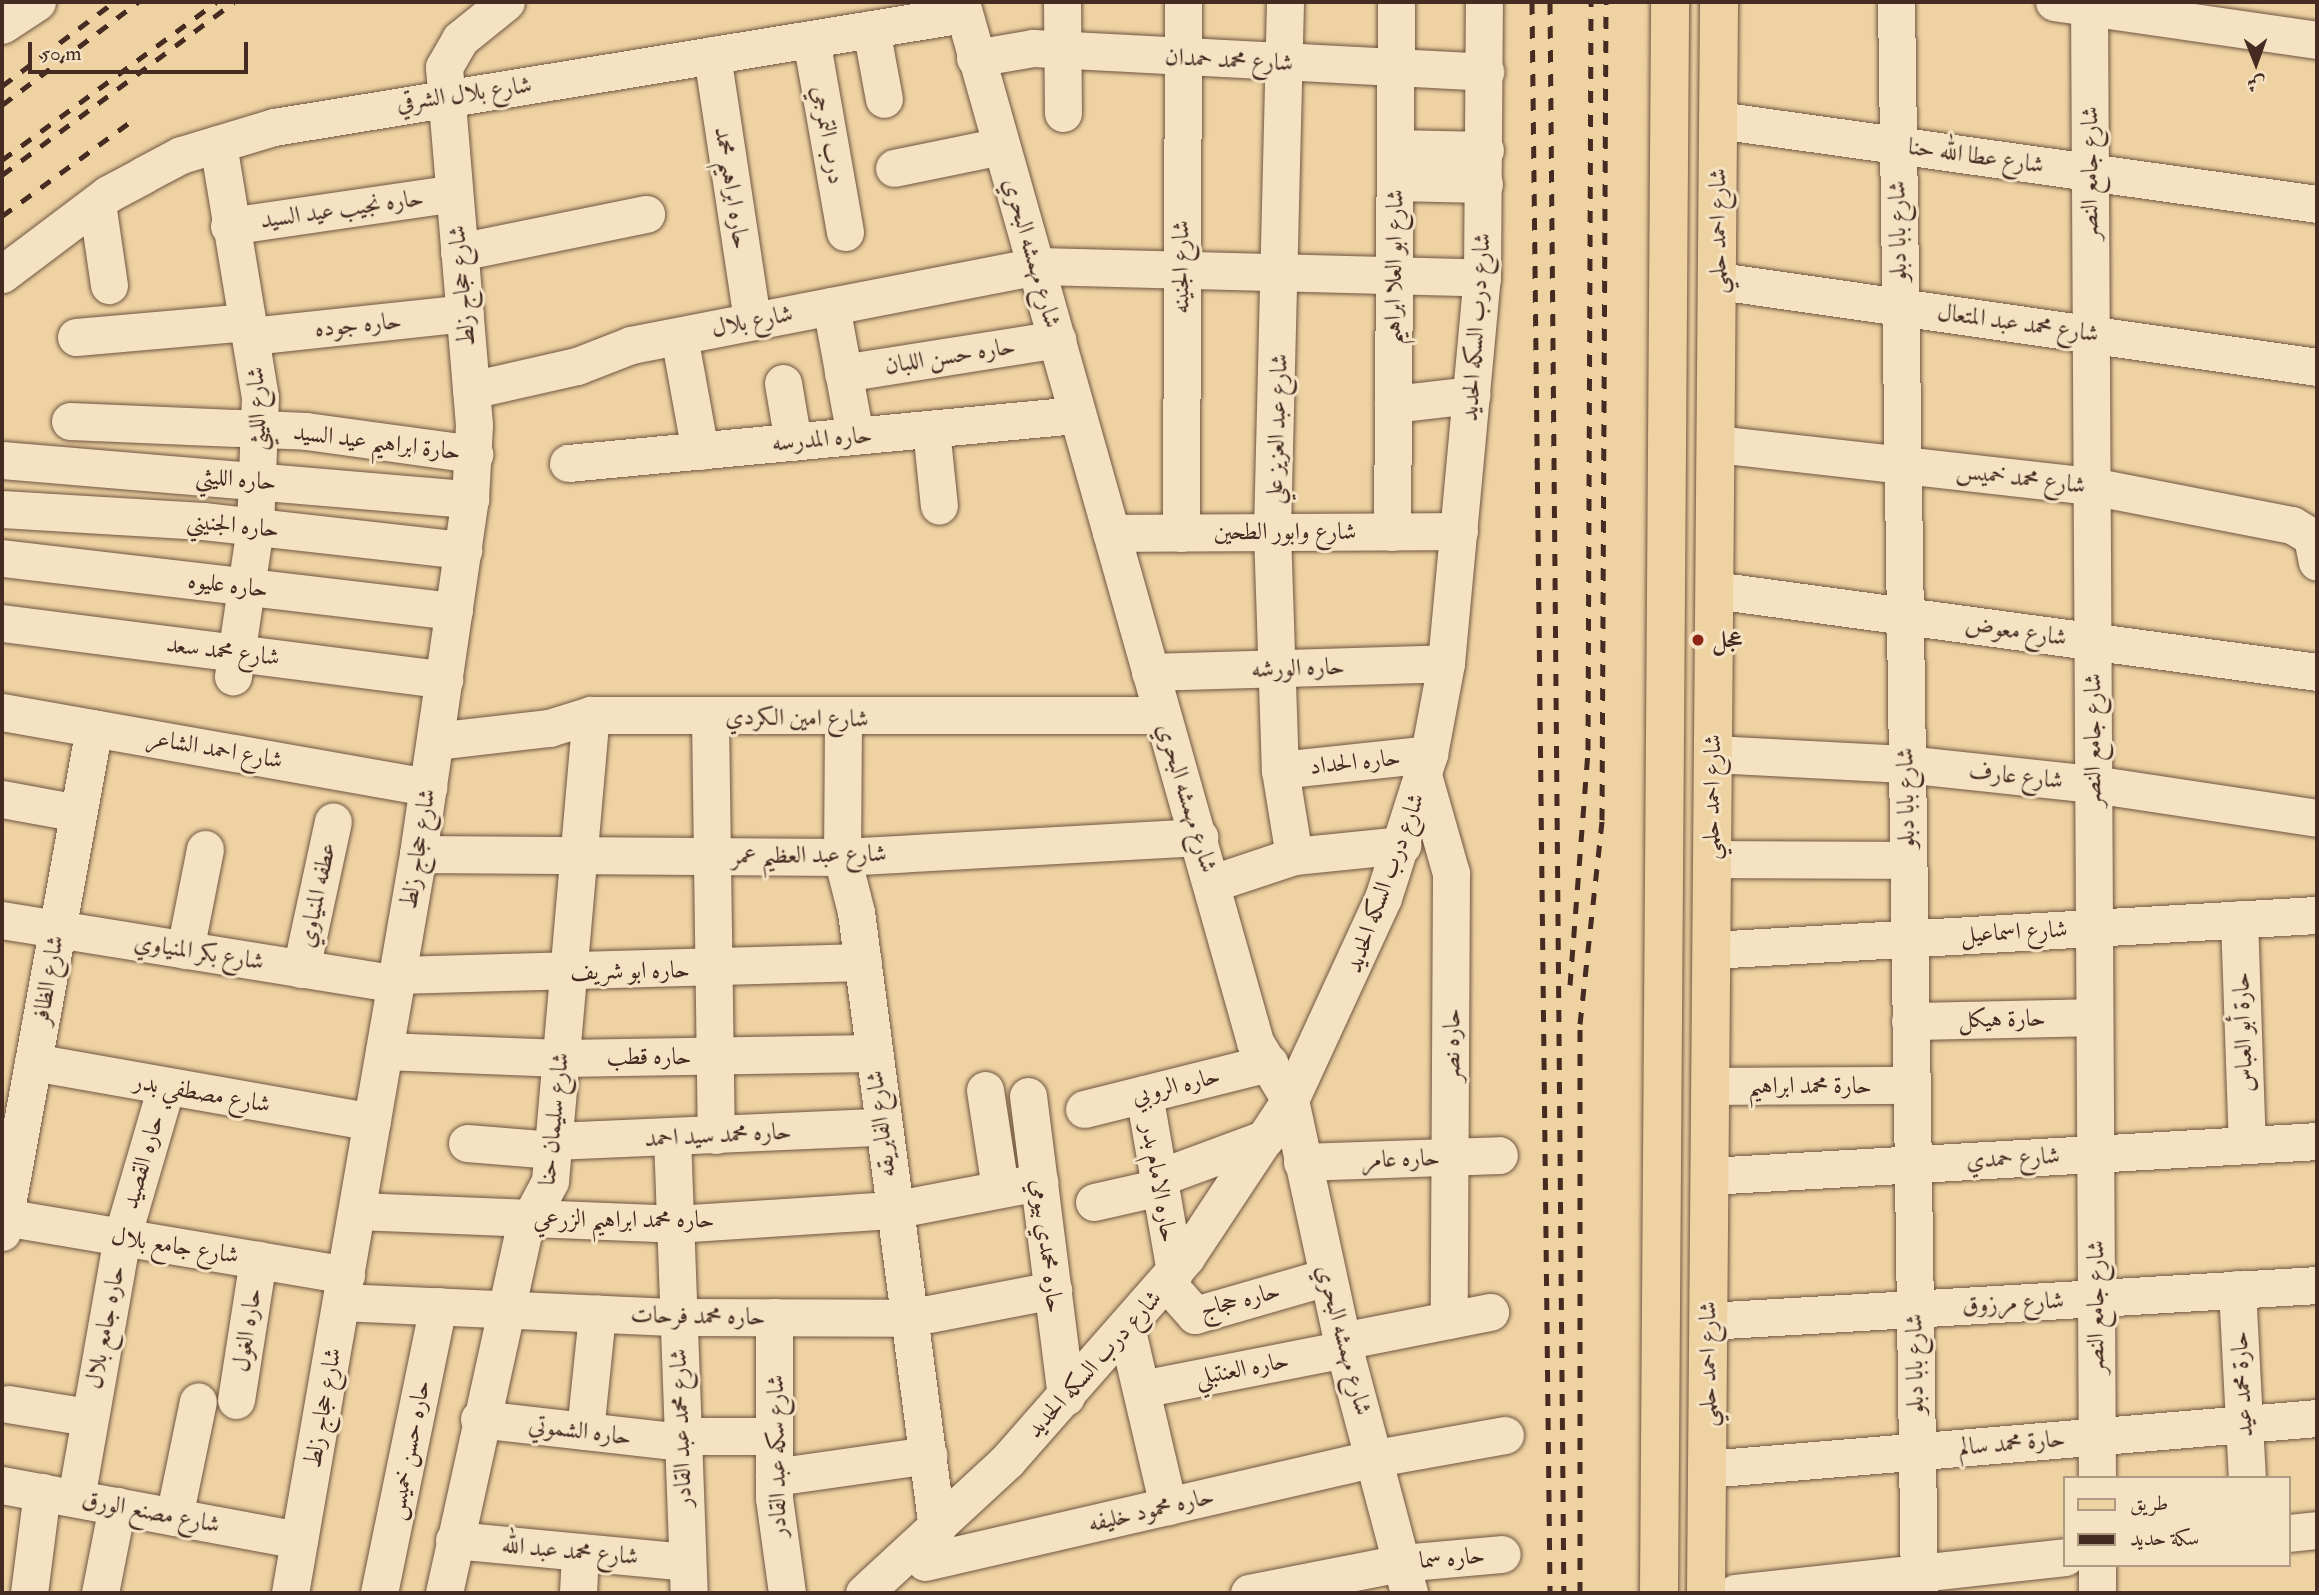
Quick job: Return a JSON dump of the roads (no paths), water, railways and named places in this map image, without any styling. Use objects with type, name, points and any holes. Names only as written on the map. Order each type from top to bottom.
[{"type":"main road","points":[[1670,14],[1719,14]]},
{"type":"main road","name":"شارع احمد حلمي","points":[[1659,1593],[1670,14]]},
{"type":"main road","name":"شارع احمد حلمي","points":[[1706,1593],[1719,281],[1719,14]]},
{"type":"street","points":[[2,24],[37,2]]},
{"type":"street","name":"شارع حجاج زلط","points":[[290,1593],[418,853],[470,499],[474,454],[471,390],[445,99],[450,52],[506,2]]},
{"type":"street","points":[[1062,2],[1063,113]]},
{"type":"street","name":"شارع الجنينه","points":[[1181,533],[1183,2]]},
{"type":"street","name":"شارع عبد العزيز علي","points":[[1285,2],[1281,273],[1272,532],[1280,770],[1294,856]]},
{"type":"street","name":"شارع ابو العلا ابراهيم","points":[[1392,532],[1396,2]]},
{"type":"street","name":"شارع درب السكه الحديد","points":[[864,1593],[928,1557],[1066,1397],[1127,1331],[1170,1277],[1290,1100],[1363,949],[1402,845],[1426,765],[1446,663],[1482,278],[1485,2]]},
{"type":"street","name":"شارع بابا دبلو","points":[[1896,2],[1919,1583]]},
{"type":"street","points":[[2077,3],[2317,40]]},
{"type":"street","name":"شارع جامع النصر","points":[[2077,3],[2090,172],[2096,1476]]},
{"type":"street","name":"شارع بلال الشرقي","points":[[2,274],[97,203],[181,155],[218,144],[330,114],[445,99],[871,29],[962,8]]},
{"type":"street","name":"شارع مهمشه البحري","points":[[962,8],[1038,266],[1076,415],[1162,715],[1213,883],[1255,1042],[1290,1100],[1343,1345],[1376,1458],[1405,1578]]},
{"type":"street","points":[[871,29],[884,99]]},
{"type":"street","name":"درب التمرجي","points":[[811,39],[845,232]]},
{"type":"street","name":"شارع محمد حمدان","points":[[975,58],[1018,48],[1485,72]]},
{"type":"street","name":"حاره ابراهيم محمد","points":[[712,55],[752,321]]},
{"type":"street","name":"شارع عطا الله حنا","points":[[1718,120],[2317,204]]},
{"type":"street","name":"شارع الليثي","points":[[218,144],[229,226],[249,329],[261,429],[256,527],[235,665]]},
{"type":"street","points":[[894,168],[1001,146]]},
{"type":"street","points":[[1395,165],[1484,167]]},
{"type":"street","name":"حاره نجيب عيد السيد","points":[[229,226],[454,192]]},
{"type":"street","points":[[97,203],[110,285]]},
{"type":"street","points":[[459,252],[646,214]]},
{"type":"street","name":"شارع بلال","points":[[471,390],[679,335],[1038,266],[1482,278]]},
{"type":"street","name":"شارع محمد عبد المتعال","points":[[1719,281],[2317,367]]},
{"type":"street","points":[[831,306],[855,436]]},
{"type":"street","name":"حاره جوده","points":[[76,337],[249,329],[465,313]]},
{"type":"street","points":[[679,335],[700,451]]},
{"type":"street","name":"حاره حسن اللبان","points":[[843,373],[1057,339]]},
{"type":"street","points":[[783,383],[793,442]]},
{"type":"street","points":[[1393,404],[1471,395]]},
{"type":"street","name":"حاره المدرسه","points":[[569,463],[1076,415]]},
{"type":"street","name":"حارة ابراهيم عيد السيد","points":[[70,421],[261,429],[474,454]]},
{"type":"street","points":[[931,429],[939,506]]},
{"type":"street","name":"شارع محمد خميس","points":[[1716,444],[2091,486],[2292,525],[2305,530],[2316,554]]},
{"type":"street","name":"حاره الليثي","points":[[2,460],[470,499]]},
{"type":"street","name":"حاره الجنيني","points":[[2,509],[256,527],[463,550]]},
{"type":"street","name":"شارع وابور الطحين","points":[[1111,533],[1459,531]]},
{"type":"street","name":"حاره عليوه","points":[[2,558],[454,611]]},
{"type":"street","name":"شارع معوض","points":[[1714,590],[2317,672]]},
{"type":"street","name":"شارع محمد سعد","points":[[2,622],[235,665],[444,680]]},
{"type":"street","name":"حاره الورشه","points":[[1150,672],[1446,663]]},
{"type":"street","name":"شارع احمد الشاعر","points":[[2,712],[428,788]]},
{"type":"street","name":"شارع امين الكردي","points":[[435,741],[548,728],[591,715],[843,719],[1162,715]]},
{"type":"street","name":"شارع سليمان حنا","points":[[444,1593],[480,1419],[529,1220],[547,1195],[554,1146],[591,715]]},
{"type":"street","points":[[710,717],[716,1135]]},
{"type":"street","name":"شارع الفابريقه","points":[[843,719],[842,857],[863,962],[881,1127],[928,1455],[928,1557]]},
{"type":"street","name":"شارع الظافر","points":[[3,1224],[94,728]]},
{"type":"street","name":"شارع عارف","points":[[1713,754],[1905,764],[2093,784],[2317,818]]},
{"type":"street","name":"حاره الحداد","points":[[1280,770],[1426,765]]},
{"type":"street","name":"حاره نصر","points":[[1426,765],[1451,873],[1449,1320]]},
{"type":"street","points":[[2,799],[78,813]]},
{"type":"street","name":"عطفه المنياوي","points":[[301,969],[333,821]]},
{"type":"street","name":"شارع عبد العظيم عمر","points":[[418,853],[842,857],[1199,837]]},
{"type":"street","points":[[1213,883],[1294,856],[1402,845]]},
{"type":"street","points":[[185,950],[205,849]]},
{"type":"street","points":[[1712,859],[1907,860]]},
{"type":"street","name":"شارع اسماعيل","points":[[1711,950],[2317,915]]},
{"type":"street","name":"حارة أبو العباس","points":[[2239,919],[2247,1145]]},
{"type":"street","name":"شارع بكر المنياوي","points":[[2,920],[301,969],[396,980]]},
{"type":"street","name":"حاره ابو شريف","points":[[396,980],[714,970],[863,962]]},
{"type":"street","name":"حارة هيكل","points":[[1910,1021],[2094,1017]]},
{"type":"street","name":"حاره قطب","points":[[384,1051],[561,1058],[873,1053]]},
{"type":"street","name":"شارع مصطفي بدر","points":[[33,1062],[372,1122]]},
{"type":"street","name":"حاره الروبي","points":[[1084,1109],[1269,1063]]},
{"type":"street","name":"حارة محمد ابراهيم","points":[[1710,1086],[1911,1085]]},
{"type":"street","name":"حاره القصيد","points":[[122,1237],[166,1087]]},
{"type":"street","points":[[985,1090],[1000,1188]]},
{"type":"street","name":"حاره الامام بدر","points":[[1144,1094],[1159,1183],[1170,1277]]},
{"type":"street","name":"حاره محمدي بيومي","points":[[1028,1096],[1066,1397]]},
{"type":"street","name":"حاره محمد سيد احمد","points":[[467,1143],[554,1146],[672,1137],[881,1127]]},
{"type":"street","name":"شارع محمد عبد القادر","points":[[672,1137],[688,1578]]},
{"type":"street","points":[[1094,1202],[1159,1183],[1266,1138]]},
{"type":"street","name":"شارع حمدي","points":[[1709,1176],[2317,1141]]},
{"type":"street","name":"حاره عامر","points":[[1302,1162],[1499,1155]]},
{"type":"street","name":"حاره محمد ابراهيم الزرعي","points":[[357,1211],[675,1224],[892,1210],[1039,1182]]},
{"type":"street","name":"شارع جامع بلال","points":[[3,1224],[122,1237],[258,1259],[344,1288]]},
{"type":"street","name":"حاره جامع بلال","points":[[29,1593],[59,1495],[88,1417],[122,1237]]},
{"type":"street","name":"حاره الغول","points":[[236,1400],[258,1259]]},
{"type":"street","name":"حاره حجاج","points":[[1170,1277],[1195,1315],[1327,1277]]},
{"type":"street","name":"شارع مرزوق","points":[[1708,1321],[2317,1285]]},
{"type":"street","name":"حاره محمد فرحات","points":[[344,1288],[438,1306],[677,1317],[908,1318],[1053,1290]]},
{"type":"street","name":"حارة محمد عيد","points":[[2237,1289],[2246,1476]]},
{"type":"street","name":"حاره حسن خميس","points":[[379,1593],[438,1306]]},
{"type":"street","name":"حاره العنتبلي","points":[[1141,1389],[1490,1312]]},
{"type":"street","points":[[585,1432],[597,1314]]},
{"type":"street","name":"شارع سكه عبد القادر","points":[[774,1317],[774,1476],[787,1593]]},
{"type":"street","points":[[1127,1331],[1168,1506]]},
{"type":"street","points":[[174,1517],[198,1401]]},
{"type":"street","name":"حاره جامع بلال","points":[[8,1405],[88,1417]]},
{"type":"street","name":"حارة محمد سالم","points":[[1707,1469],[2317,1418]]},
{"type":"street","name":"حاره الشموتي","points":[[480,1419],[585,1432],[681,1439],[774,1436]]},
{"type":"street","name":"حاره محمود خليفه","points":[[928,1557],[1376,1458],[1505,1435]]},
{"type":"street","points":[[774,1476],[928,1455]]},
{"type":"street","name":"شارع مصنع الورق","points":[[2,1485],[299,1540]]},
{"type":"street","points":[[100,1593],[117,1506]]},
{"type":"street","points":[[2291,1533],[2317,1530]]},
{"type":"street","name":"شارع محمد عبد الله","points":[[454,1540],[580,1552],[688,1578]]},
{"type":"street","points":[[578,1593],[580,1552]]},
{"type":"street","name":"حاره سما","points":[[1249,1593],[1405,1578],[1502,1554]]},
{"type":"street","points":[[1735,1593],[1919,1583],[2064,1557]]},
{"type":"street","points":[[2097,1567],[2097,1593]]},
{"type":"railway","points":[[2,86],[114,2]]},
{"type":"railway","points":[[2,105],[138,2]]},
{"type":"railway","points":[[2,160],[216,2]]},
{"type":"railway","points":[[2,175],[234,2]]},
{"type":"railway","points":[[1532,2],[1550,1593]]},
{"type":"railway","points":[[1550,2],[1564,1593]]},
{"type":"railway","points":[[1570,985],[1588,750],[1591,2]]},
{"type":"railway","points":[[1580,1593],[1580,1024],[1602,820],[1606,2]]},
{"type":"railway","points":[[2,216],[134,119]]},
{"type":"place","name":"عجل","points":[[1698,640]]}]
